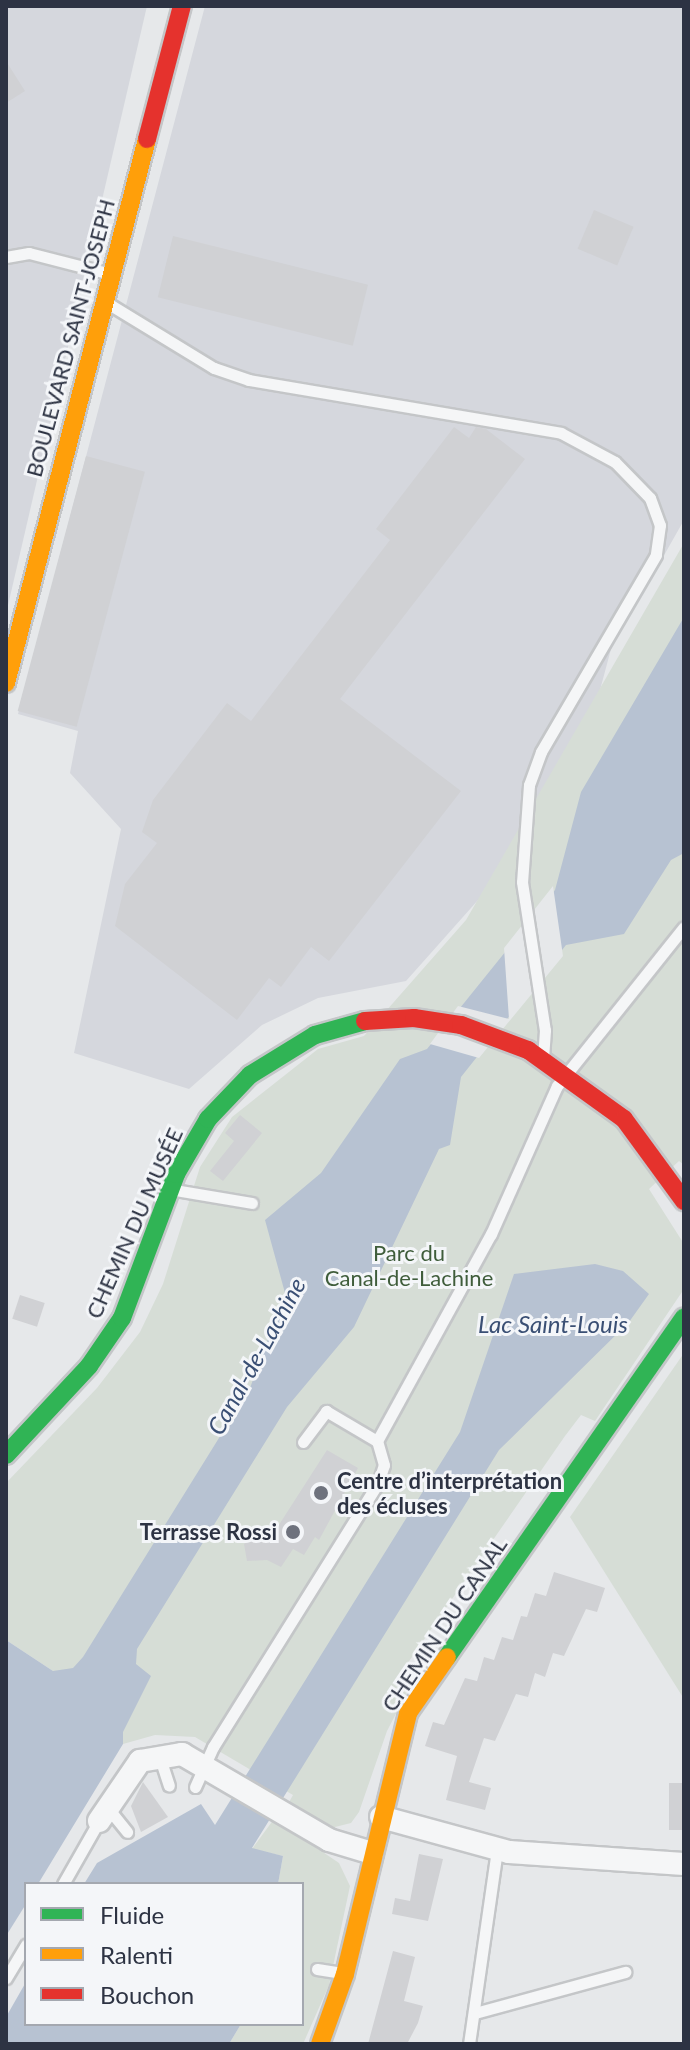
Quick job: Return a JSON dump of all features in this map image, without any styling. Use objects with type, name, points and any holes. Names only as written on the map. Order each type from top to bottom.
[{"type":"street","name":"BOULEVARD SAINT-JOSEPH","points":[[6,683],[182,6]]},
{"type":"street","name":"CHEMIN DU MUSÉE","points":[[6,1455],[113,1333],[141,1278],[170,1189],[217,1107],[288,1048],[357,1022],[445,1022],[496,1036],[543,1058],[624,1119],[676,1179],[684,1201]]},
{"type":"street","name":"CHEMIN DU CANAL","points":[[320,2044],[345,1974],[396,1748],[414,1703],[684,1317]]},
{"type":"street","points":[[103,1814],[133,1767],[159,1754],[204,1763],[337,1843],[372,1853]]},
{"type":"street","points":[[381,1817],[497,1850],[684,1864]]},
{"type":"lane","points":[[6,257],[29,253],[112,274]]},
{"type":"lane","points":[[104,302],[214,368],[249,380],[561,433],[615,462],[650,498],[660,525],[656,555],[541,752],[529,785],[522,868],[538,986],[543,1058]]},
{"type":"lane","points":[[377,1441],[471,1274],[566,1073],[684,927]]},
{"type":"lane","points":[[170,1189],[252,1203]]},
{"type":"lane","points":[[195,1787],[204,1763],[378,1483],[384,1465],[377,1441],[323,1411],[303,1442]]},
{"type":"lane","points":[[159,1754],[169,1785]]},
{"type":"lane","points":[[64,1882],[103,1814],[127,1832]]},
{"type":"lane","points":[[469,2044],[497,1850]]},
{"type":"lane","points":[[6,1978],[24,1948]]},
{"type":"lane","points":[[317,1969],[345,1974]]},
{"type":"lane","points":[[475,2013],[625,1972]]},
{"type":"shaded area","points":[[6,6],[147,6],[6,614]]},
{"type":"shaded area","points":[[205,6],[684,6],[684,520],[611,649],[549,881],[495,881],[406,981],[318,998],[262,1025],[189,1089],[74,1053],[121,829],[70,773],[78,731],[18,714]]},
{"type":"green space","name":"Parc du Canal-de-Lachine","points":[[684,543],[684,1165],[679,1161],[649,1189],[684,1244],[684,1289],[595,1421],[581,1415],[565,1436],[405,1667],[415,1677],[387,1731],[359,1812],[351,1823],[331,1828],[288,1804],[293,1795],[195,1737],[155,1735],[123,1744],[53,1671],[6,1640],[6,1483],[97,1388],[140,1332],[163,1284],[200,1167],[232,1117],[318,1049],[364,1036],[466,920]]},
{"type":"green space","points":[[684,1353],[684,1699],[570,1517]]},
{"type":"green space","points":[[274,1819],[339,1863],[350,1886],[329,1985],[303,2044],[229,2044],[240,2026],[304,2026],[304,1882],[278,1882],[283,1856],[252,1849]]},
{"type":"water","points":[[684,617],[684,853],[671,860],[624,934],[566,945],[461,1077],[450,1145],[439,1149],[354,1327],[287,1407],[137,1649],[136,1664],[151,1676],[123,1732],[123,1744],[39,1882],[24,1882],[24,1907],[6,1936],[6,1640],[53,1671],[73,1668],[83,1657],[250,1388],[285,1293],[265,1220],[321,1173],[400,1059],[427,1049],[555,890],[581,792]]},
{"type":"water","name":"Lac Saint-Louis","points":[[595,1264],[623,1271],[649,1294],[629,1322],[499,1450],[252,1848],[283,1856],[278,1882],[85,1882],[97,1863],[201,1804],[215,1825],[460,1432],[514,1274]]},
{"type":"water","points":[[24,1986],[24,2026],[240,2026],[229,2044],[6,2044],[6,2017]]},
{"type":"pier","points":[[553,886],[563,956],[479,1058],[430,1044],[458,1006],[509,1019],[504,948]]},
{"type":"building","points":[[6,61],[25,91],[6,103]]},
{"type":"building","points":[[594,210],[634,227],[617,265],[578,249]]},
{"type":"building","points":[[173,236],[368,285],[353,346],[158,297]]},
{"type":"building","points":[[454,427],[469,438],[476,427],[486,429],[525,459],[340,699],[461,791],[329,961],[311,947],[281,987],[269,978],[237,1020],[115,926],[125,884],[157,843],[142,832],[153,800],[227,703],[251,721],[390,540],[376,529]]},
{"type":"building","points":[[86,456],[145,472],[77,727],[18,711]]},
{"type":"building","points":[[240,1115],[262,1133],[223,1181],[210,1171],[234,1141],[225,1133]]},
{"type":"building","points":[[20,1295],[45,1303],[37,1327],[12,1319]]},
{"type":"building","name":"Centre d’interprétation des écluses","points":[[327,1450],[358,1468],[319,1540],[315,1537],[304,1555],[293,1549],[281,1567],[267,1560],[247,1561],[244,1544],[254,1538],[268,1542]]},
{"type":"building","points":[[554,1572],[605,1588],[597,1612],[586,1609],[564,1656],[553,1653],[545,1677],[535,1673],[528,1697],[516,1694],[495,1741],[484,1738],[469,1782],[491,1788],[485,1810],[446,1800],[457,1756],[425,1746],[433,1722],[444,1725],[465,1678],[477,1681],[484,1657],[494,1660],[502,1637],[513,1640],[521,1616],[527,1617],[535,1593],[546,1596]]},
{"type":"building","points":[[143,1782],[168,1817],[141,1832],[131,1806]]},
{"type":"building","points":[[669,1783],[684,1783],[684,1830],[669,1830]]},
{"type":"building","points":[[419,1854],[443,1859],[428,1921],[392,1914],[395,1898],[410,1901]]},
{"type":"building","points":[[393,1951],[415,1957],[404,2001],[423,2006],[407,2044],[368,2044]]},
{"type":"traffic: fast","points":[[6,1455],[89,1366],[122,1318],[176,1174],[208,1119],[250,1075],[315,1035],[365,1021]]},
{"type":"traffic: fast","points":[[447,1657],[684,1317]]},
{"type":"traffic: slow","points":[[6,683],[147,139]]},
{"type":"traffic: slow","points":[[320,2044],[345,1974],[408,1713],[447,1657]]},
{"type":"traffic: jam","points":[[147,139],[182,6]]},
{"type":"traffic: jam","points":[[365,1021],[414,1018],[461,1025],[528,1050],[624,1119],[684,1201]]},
{"type":"place","name":"Centre d’interprétation des écluses","points":[[321,1493]]},
{"type":"place","name":"Terrasse Rossi","points":[[293,1532]]},
{"type":"water label","name":"Canal-de-Lachine","points":[[256,1356]]}]
